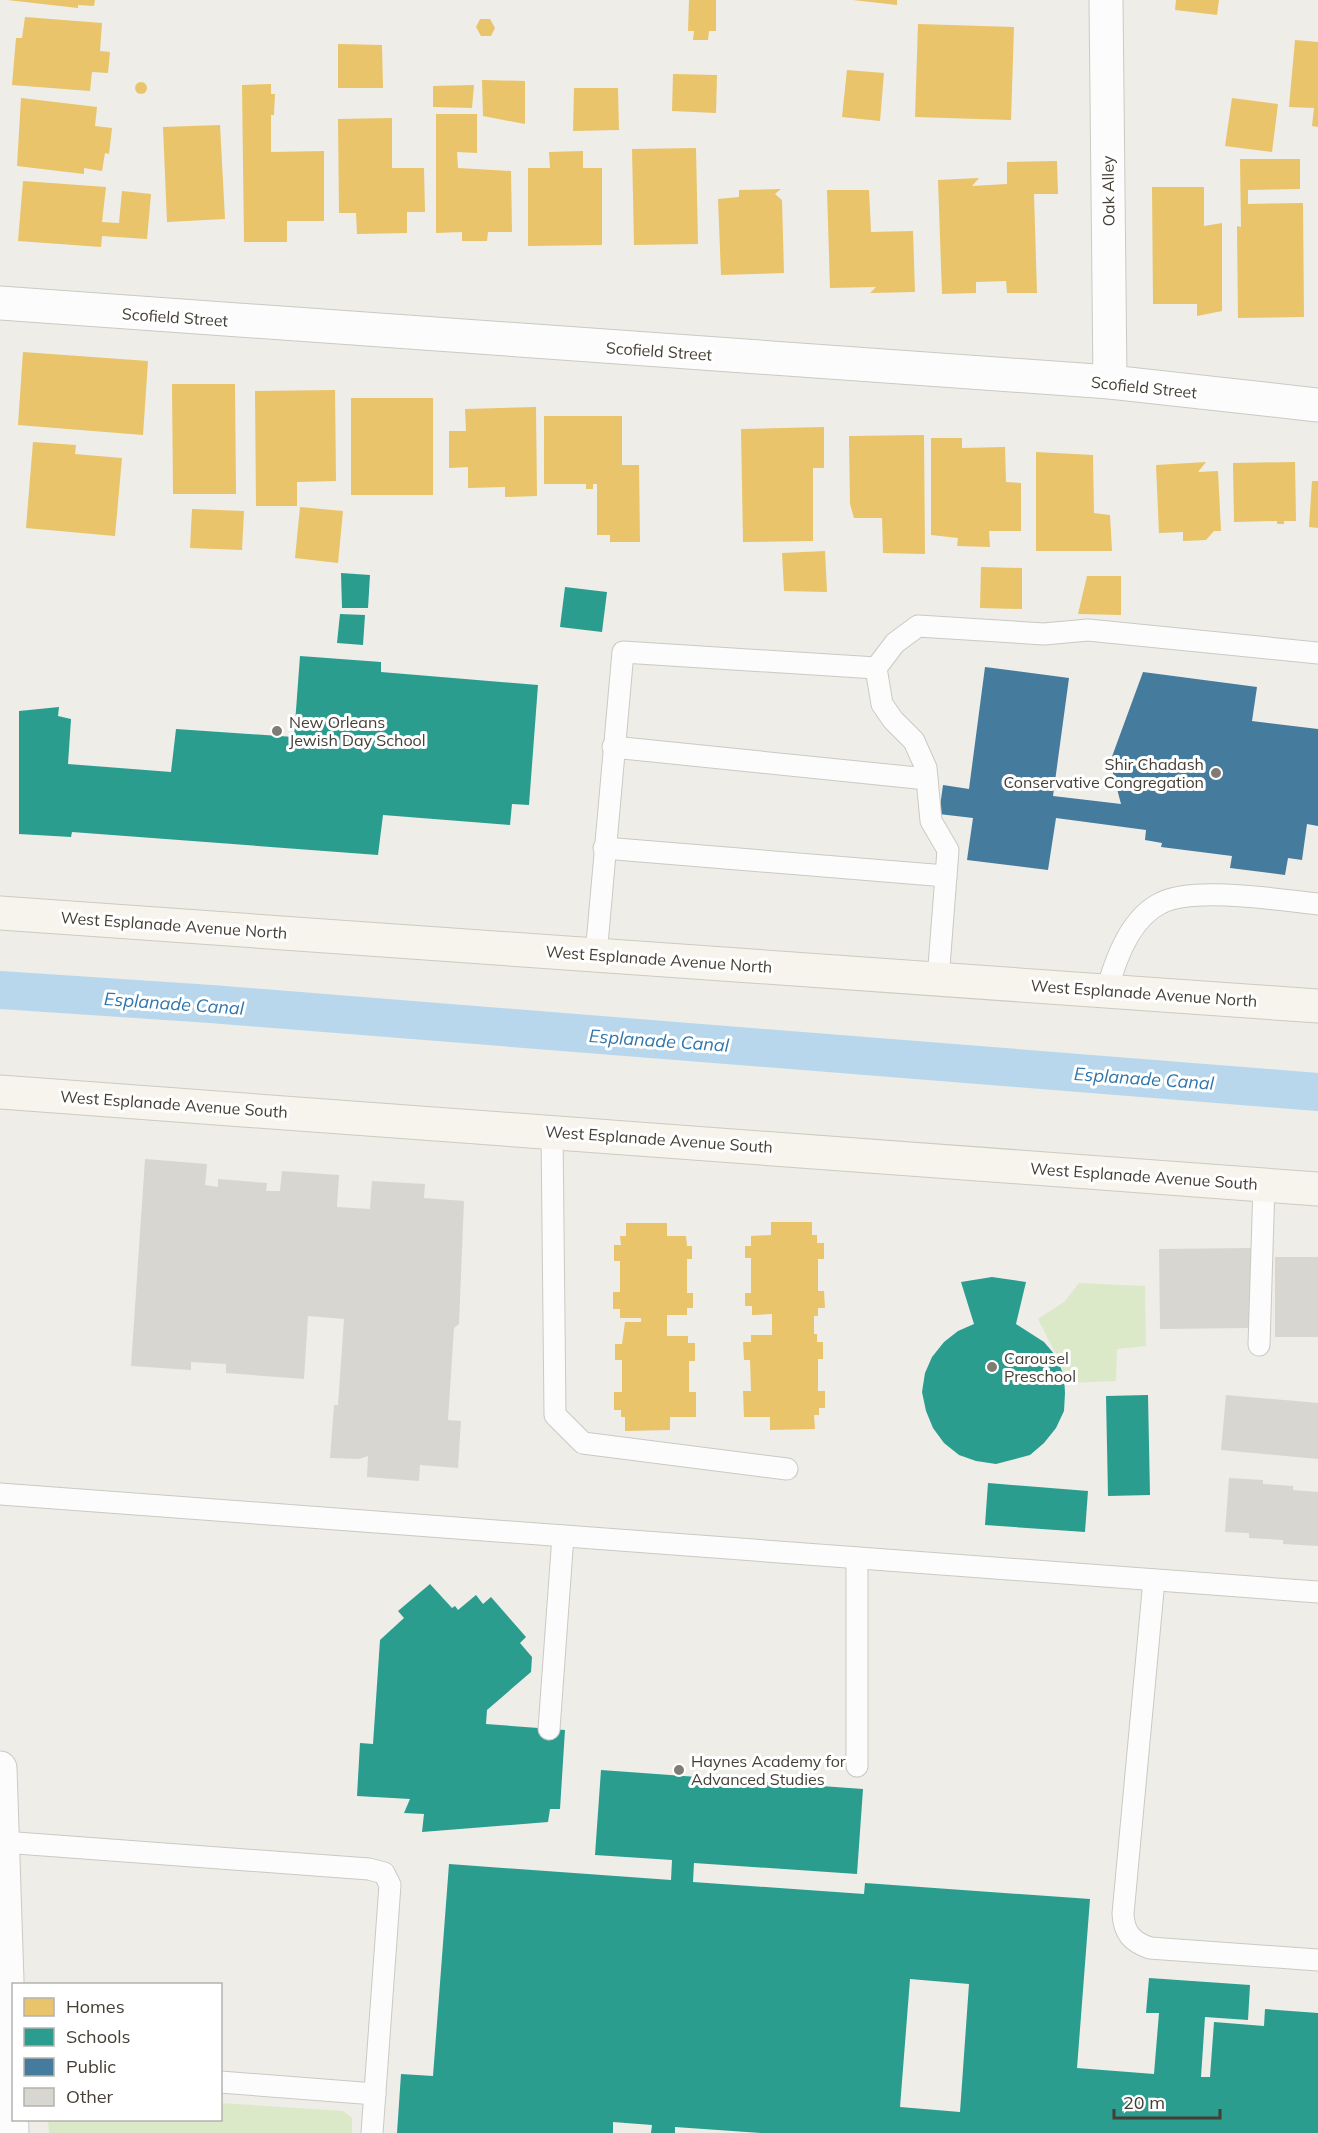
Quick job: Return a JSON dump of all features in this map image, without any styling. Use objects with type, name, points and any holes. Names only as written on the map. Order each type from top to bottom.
[{"type":"main road","name":"West Esplanade Avenue North","points":[[0,913],[1318,1006]]},
{"type":"main road","name":"West Esplanade Avenue South","points":[[0,1092],[1318,1189]]},
{"type":"street","name":"Oak Alley","points":[[1106,0],[1110,382]]},
{"type":"street","name":"Scofield Street","points":[[0,303],[1110,382],[1318,405]]},
{"type":"street","points":[[0,1768],[12,2065],[12,2133]]},
{"type":"lane","points":[[939,979],[948,850],[931,821],[926,768],[914,741],[882,704],[876,668],[895,643],[918,626],[1044,634],[1088,630],[1318,653]]},
{"type":"lane","points":[[596,955],[623,652],[876,668]]},
{"type":"lane","points":[[613,747],[927,778]]},
{"type":"lane","points":[[604,848],[946,876]]},
{"type":"lane","points":[[1107,991],[1116,956],[1139,922],[1161,903],[1199,895],[1259,897],[1318,904]]},
{"type":"lane","points":[[552,1131],[555,1415],[584,1443],[787,1469]]},
{"type":"lane","points":[[1260,1346],[1264,1185]]},
{"type":"lane","points":[[0,1494],[1318,1592]]},
{"type":"lane","points":[[549,1729],[563,1536]]},
{"type":"lane","points":[[857,1558],[857,1766]]},
{"type":"lane","points":[[1154,1580],[1123,1914],[1127,1934],[1136,1943],[1150,1948],[1318,1960]]},
{"type":"lane","points":[[3,1842],[369,1869],[384,1873],[390,1885],[372,2133]]},
{"type":"lane","points":[[222,2082],[375,2094]]},
{"type":"green space","points":[[1079,1283],[1145,1286],[1146,1346],[1117,1349],[1116,1381],[1066,1383],[1061,1364],[1038,1319],[1064,1302]]},
{"type":"green space","points":[[222,2103],[343,2111],[352,2118],[352,2133],[49,2133],[48,2121],[222,2121]]},
{"type":"building: Homes","points":[[7,0],[95,0],[94,6],[78,5],[78,8]]},
{"type":"building: Homes","points":[[689,0],[716,0],[716,31],[709,31],[708,40],[693,40],[694,31],[688,31]]},
{"type":"building: Homes","points":[[853,0],[897,0],[897,5]]},
{"type":"building: Homes","points":[[1176,0],[1219,0],[1217,15],[1175,10]]},
{"type":"building: Homes","points":[[25,17],[102,23],[100,51],[110,52],[108,73],[92,72],[90,91],[12,85],[16,38],[22,38]]},
{"type":"building: Homes","points":[[480,19],[490,19],[495,28],[491,36],[481,36],[476,27]]},
{"type":"building: Homes","points":[[918,24],[1014,27],[1011,120],[915,117]]},
{"type":"building: Homes","points":[[1295,40],[1318,42],[1318,127],[1312,126],[1314,108],[1289,107]]},
{"type":"building: Homes","points":[[338,44],[382,45],[383,88],[338,88]]},
{"type":"building: Homes","points":[[847,70],[884,73],[880,121],[842,117]]},
{"type":"building: Homes","points":[[673,74],[717,75],[716,113],[672,111]]},
{"type":"building: Homes","points":[[482,80],[525,81],[525,124],[483,116]]},
{"type":"building: Homes","points":[[143,82],[147,88],[143,94],[139,94],[135,86]]},
{"type":"building: Homes","points":[[271,84],[271,94],[275,94],[274,115],[271,115],[271,152],[324,151],[324,221],[287,221],[287,242],[244,242],[242,85]]},
{"type":"building: Homes","points":[[474,85],[472,108],[433,107],[433,86]]},
{"type":"building: Homes","points":[[574,88],[618,88],[619,130],[573,131]]},
{"type":"building: Homes","points":[[21,98],[97,107],[95,126],[112,128],[109,154],[105,153],[102,171],[84,168],[84,174],[17,166]]},
{"type":"building: Homes","points":[[1232,98],[1278,104],[1272,152],[1225,146]]},
{"type":"building: Homes","points":[[436,114],[477,114],[477,153],[457,152],[458,168],[511,171],[512,232],[488,232],[487,241],[462,241],[462,232],[436,233]]},
{"type":"building: Homes","points":[[392,118],[392,168],[424,168],[425,212],[407,212],[407,233],[357,234],[356,213],[339,213],[338,119]]},
{"type":"building: Homes","points":[[220,125],[225,219],[167,222],[163,127]]},
{"type":"building: Homes","points":[[696,148],[698,244],[634,245],[632,149]]},
{"type":"building: Homes","points":[[583,151],[583,168],[602,168],[602,245],[528,246],[528,168],[550,168],[549,152]]},
{"type":"building: Homes","points":[[1240,159],[1300,159],[1300,189],[1248,190],[1248,204],[1303,203],[1304,317],[1238,318],[1237,226],[1241,227]]},
{"type":"building: Homes","points":[[1057,161],[1058,194],[1034,194],[1037,293],[1007,293],[1006,281],[976,282],[976,293],[942,294],[938,180],[979,178],[972,186],[1007,184],[1007,162]]},
{"type":"building: Homes","points":[[23,181],[106,187],[102,222],[119,223],[122,191],[151,194],[147,239],[102,236],[101,247],[18,241]]},
{"type":"building: Homes","points":[[1152,187],[1204,187],[1204,226],[1222,223],[1222,311],[1197,316],[1197,304],[1153,304]]},
{"type":"building: Homes","points":[[781,189],[775,194],[782,200],[784,273],[721,275],[718,199],[739,197],[739,190]]},
{"type":"building: Homes","points":[[827,190],[869,190],[871,232],[913,231],[915,292],[870,293],[876,287],[830,288]]},
{"type":"building: Homes","points":[[23,352],[148,361],[143,435],[18,425]]},
{"type":"building: Homes","points":[[172,384],[235,384],[236,494],[173,494]]},
{"type":"building: Homes","points":[[335,390],[336,481],[297,482],[297,506],[256,506],[255,391]]},
{"type":"building: Homes","points":[[351,398],[433,398],[433,495],[351,495]]},
{"type":"building: Homes","points":[[536,407],[537,496],[505,497],[505,487],[468,488],[468,467],[449,468],[449,431],[466,431],[465,409]]},
{"type":"building: Homes","points":[[544,416],[622,416],[622,465],[639,465],[640,542],[610,542],[610,535],[597,535],[597,484],[593,484],[593,489],[586,489],[586,484],[544,484]]},
{"type":"building: Homes","points":[[824,427],[824,468],[813,468],[813,541],[743,542],[741,429]]},
{"type":"building: Homes","points":[[924,435],[925,554],[883,553],[882,518],[854,518],[850,504],[849,436]]},
{"type":"building: Homes","points":[[931,438],[962,438],[962,448],[1005,447],[1006,482],[1021,483],[1021,531],[989,531],[990,547],[957,546],[958,538],[931,535]]},
{"type":"building: Homes","points":[[33,442],[76,445],[75,454],[122,458],[115,536],[26,528]]},
{"type":"building: Homes","points":[[1036,452],[1093,455],[1094,513],[1110,515],[1112,551],[1036,551]]},
{"type":"building: Homes","points":[[1206,462],[1198,472],[1218,471],[1221,531],[1214,531],[1206,540],[1183,541],[1183,532],[1159,533],[1156,465]]},
{"type":"building: Homes","points":[[1295,462],[1296,521],[1284,521],[1284,524],[1277,524],[1277,521],[1234,522],[1233,463]]},
{"type":"building: Homes","points":[[1312,481],[1318,481],[1318,528],[1309,527]]},
{"type":"building: Homes","points":[[300,507],[343,511],[338,563],[295,558]]},
{"type":"building: Homes","points":[[192,509],[244,511],[242,550],[190,548]]},
{"type":"building: Homes","points":[[825,551],[827,592],[784,591],[782,553]]},
{"type":"building: Homes","points":[[981,567],[1022,568],[1022,609],[980,608]]},
{"type":"building: Homes","points":[[1087,576],[1121,576],[1121,615],[1078,614]]},
{"type":"building: Homes","points":[[771,1222],[812,1222],[812,1235],[817,1235],[817,1243],[824,1243],[824,1259],[818,1259],[818,1291],[824,1291],[825,1308],[818,1308],[818,1316],[814,1316],[814,1334],[817,1334],[817,1342],[823,1342],[823,1359],[818,1359],[818,1391],[825,1391],[825,1408],[819,1408],[819,1415],[814,1415],[815,1429],[770,1430],[770,1417],[744,1417],[743,1391],[751,1391],[750,1360],[744,1360],[743,1342],[751,1342],[751,1335],[772,1335],[772,1314],[752,1315],[752,1306],[745,1306],[745,1293],[751,1293],[751,1258],[745,1258],[745,1246],[751,1246],[751,1236],[771,1235]]},
{"type":"building: Homes","points":[[626,1223],[667,1223],[667,1236],[686,1236],[687,1246],[692,1246],[692,1259],[687,1259],[687,1293],[693,1293],[693,1308],[687,1308],[687,1315],[667,1315],[667,1336],[688,1336],[688,1343],[695,1343],[695,1361],[689,1361],[689,1392],[696,1392],[696,1417],[670,1417],[670,1430],[625,1431],[625,1417],[621,1417],[621,1410],[614,1410],[614,1392],[622,1392],[622,1360],[615,1360],[615,1344],[622,1344],[625,1322],[641,1322],[641,1318],[620,1318],[620,1309],[613,1309],[613,1292],[620,1292],[620,1261],[614,1261],[614,1245],[621,1245],[620,1236],[626,1236]]},
{"type":"building: Schools","points":[[341,573],[370,575],[368,608],[342,608]]},
{"type":"building: Schools","points":[[565,587],[607,592],[602,632],[560,627]]},
{"type":"building: Schools","points":[[340,614],[365,615],[363,645],[337,643]]},
{"type":"building: Schools","points":[[300,656],[381,662],[381,672],[538,685],[529,805],[512,804],[510,825],[383,815],[378,855],[72,832],[71,837],[19,834],[19,711],[59,707],[58,716],[71,719],[68,764],[171,772],[176,729],[294,737]]},
{"type":"building: Schools","points":[[992,1277],[1026,1282],[1016,1324],[1044,1342],[1056,1356],[1064,1376],[1065,1393],[1064,1411],[1056,1428],[1044,1443],[1030,1455],[996,1464],[976,1461],[959,1455],[944,1443],[933,1428],[922,1392],[925,1373],[932,1357],[944,1342],[958,1331],[974,1324],[961,1282]]},
{"type":"building: Schools","points":[[1148,1395],[1150,1495],[1108,1496],[1106,1396]]},
{"type":"building: Schools","points":[[988,1483],[1088,1491],[1085,1532],[985,1525]]},
{"type":"building: Schools","points":[[430,1584],[452,1608],[455,1606],[458,1610],[476,1595],[483,1604],[491,1597],[526,1637],[520,1643],[532,1657],[531,1672],[487,1710],[486,1724],[565,1730],[560,1809],[550,1809],[548,1822],[422,1832],[424,1814],[404,1813],[410,1799],[357,1796],[360,1743],[373,1744],[380,1640],[404,1618],[398,1611]]},
{"type":"building: Schools","points":[[601,1770],[863,1789],[857,1874],[694,1863],[693,1882],[864,1894],[865,1883],[1090,1899],[1077,2068],[1154,2074],[1159,2013],[1146,2013],[1149,1978],[1250,1985],[1248,2020],[1205,2017],[1201,2077],[1210,2077],[1214,2022],[1264,2026],[1265,2009],[1318,2013],[1318,2133],[761,2133],[675,2127],[675,2133],[651,2133],[652,2125],[613,2122],[613,2133],[397,2133],[401,2074],[433,2076],[449,1864],[671,1880],[672,1860],[595,1855]],"holes":[[[910,1979],[969,1984],[960,2112],[900,2107]]]},
{"type":"building: Public","name":"Shir Chadash Conservative Congregation","points":[[985,667],[1069,678],[1053,796],[1121,804],[1110,762],[1143,672],[1257,687],[1252,721],[1318,729],[1318,826],[1307,824],[1302,860],[1288,858],[1285,875],[1230,868],[1232,856],[1161,847],[1162,843],[1145,840],[1146,830],[1056,818],[1048,870],[967,860],[973,818],[939,814],[943,785],[969,789]]},
{"type":"building: Other","points":[[145,1159],[207,1164],[205,1185],[218,1187],[218,1179],[267,1183],[266,1191],[280,1191],[282,1171],[339,1175],[337,1207],[370,1209],[372,1181],[425,1184],[424,1198],[464,1201],[459,1324],[454,1328],[448,1420],[461,1421],[458,1468],[420,1465],[419,1481],[367,1477],[368,1456],[359,1459],[330,1458],[334,1405],[338,1405],[344,1319],[308,1316],[304,1379],[226,1373],[226,1364],[191,1362],[191,1370],[131,1366]]},
{"type":"building: Other","points":[[1251,1248],[1252,1328],[1160,1329],[1159,1249]]},
{"type":"building: Other","points":[[1275,1257],[1318,1257],[1318,1337],[1275,1337]]},
{"type":"building: Other","points":[[1226,1395],[1318,1403],[1318,1459],[1221,1450]]},
{"type":"building: Other","points":[[1229,1478],[1263,1480],[1263,1484],[1293,1486],[1293,1490],[1318,1492],[1318,1546],[1283,1544],[1283,1540],[1249,1538],[1249,1533],[1225,1532]]},
{"type":"waterway","name":"Esplanade Canal","points":[[0,990],[211,1004],[1318,1092]]},
{"type":"place","name":"New Orleans Jewish Day School","points":[[277,731]]},
{"type":"place","name":"Shir Chadash Conservative Congregation","points":[[1216,773]]},
{"type":"place","name":"Carousel Preschool","points":[[992,1367]]},
{"type":"place","name":"Haynes Academy for Advanced Studies","points":[[679,1770]]}]
